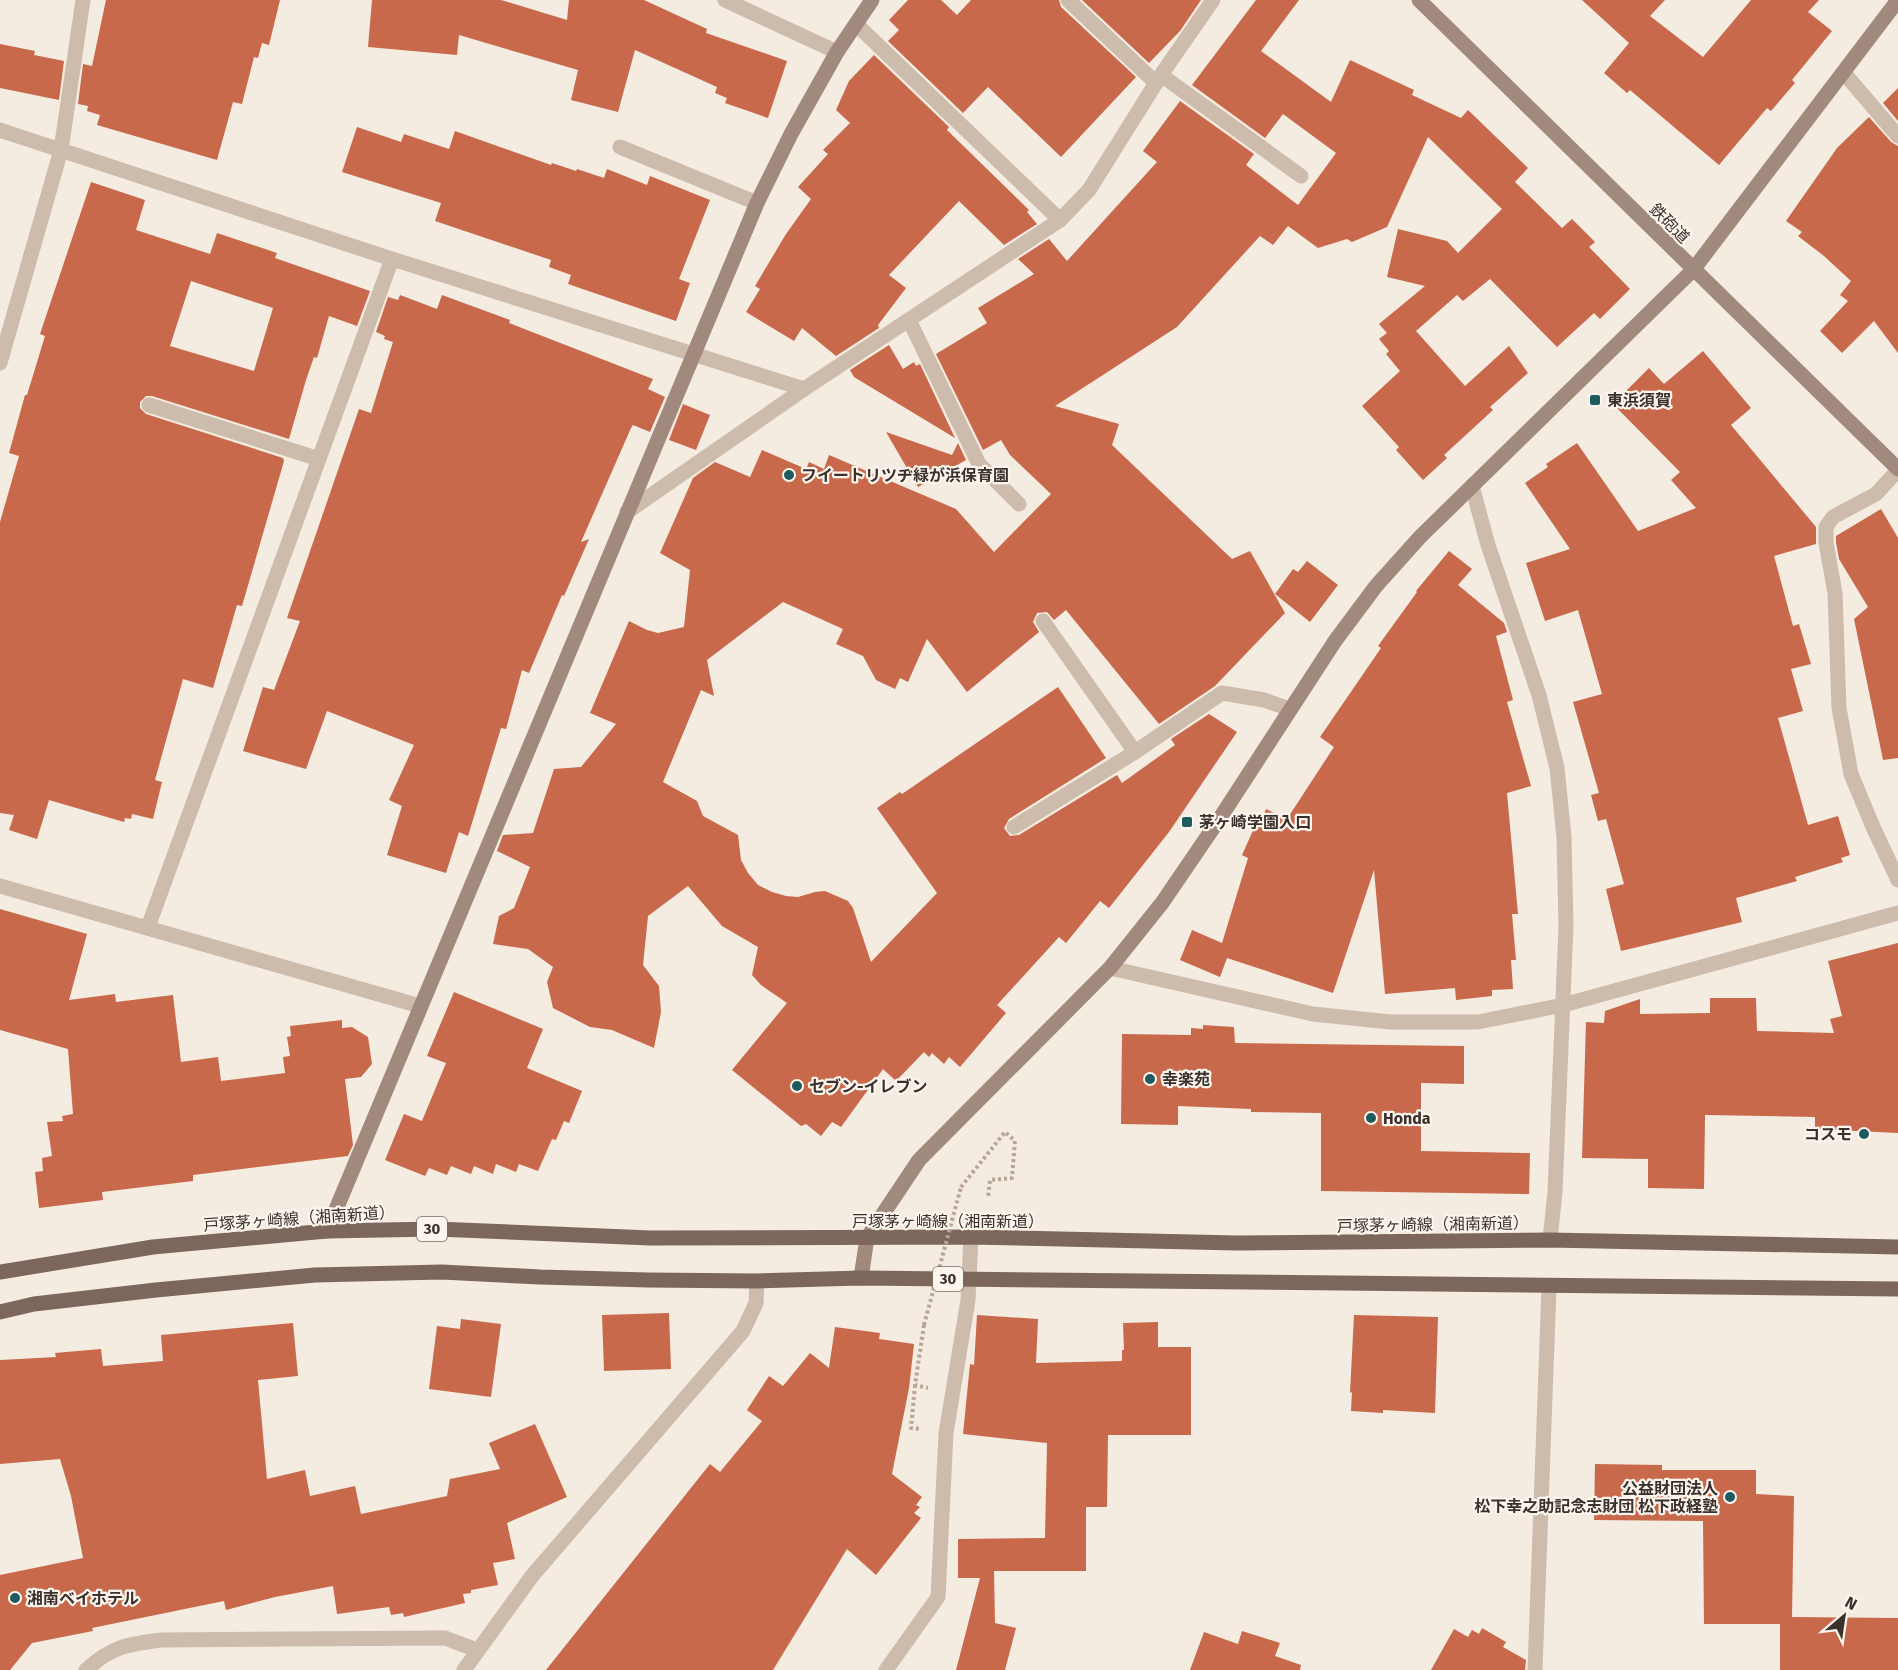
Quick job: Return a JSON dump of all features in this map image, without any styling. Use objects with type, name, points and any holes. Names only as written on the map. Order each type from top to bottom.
[{"type":"main road","name":"戸塚茅ヶ崎線（湘南新道）","points":[[0,1272],[153,1247],[327,1231],[436,1229],[650,1238],[970,1237],[1237,1243],[1550,1240],[1898,1247]]},
{"type":"main road","name":"30","points":[[0,1312],[56,1301],[315,1275],[442,1272],[540,1277],[757,1281],[861,1278],[1898,1289]]},
{"type":"street","points":[[0,363],[61,150],[83,0]]},
{"type":"street","points":[[725,0],[837,52]]},
{"type":"street","points":[[327,1231],[757,202],[791,134],[837,52],[872,0]]},
{"type":"street","points":[[1068,0],[1158,79],[1300,176]]},
{"type":"street","points":[[627,512],[804,389],[1060,220],[1089,190],[1158,79],[1213,0]]},
{"type":"street","name":"鉄砲道","points":[[1419,0],[1898,469]]},
{"type":"street","points":[[861,1278],[867,1238],[919,1160],[1110,968],[1169,894],[1335,641],[1376,586],[1420,537],[1693,270],[1898,0]]},
{"type":"street","points":[[856,24],[1060,220]]},
{"type":"street","points":[[1844,73],[1898,136]]},
{"type":"street","points":[[0,130],[392,259],[804,389]]},
{"type":"street","points":[[620,147],[757,202]]},
{"type":"street","points":[[148,927],[392,259]]},
{"type":"street","points":[[909,320],[979,464],[1019,504]]},
{"type":"street","points":[[149,405],[319,459]]},
{"type":"street","points":[[1898,469],[1876,494],[1833,517],[1826,527],[1826,543],[1835,593],[1839,708],[1851,774],[1898,880]]},
{"type":"street","points":[[1472,486],[1488,545],[1539,695],[1557,768],[1564,837],[1566,926],[1555,1192],[1550,1240]]},
{"type":"street","points":[[1043,621],[1135,752]]},
{"type":"street","points":[[1014,827],[1135,752],[1222,693],[1264,700],[1290,709]]},
{"type":"street","points":[[0,886],[420,1006]]},
{"type":"street","points":[[1110,968],[1313,1014],[1390,1022],[1478,1022],[1563,1005],[1898,913]]},
{"type":"street","points":[[886,1670],[938,1597],[946,1433],[968,1300],[970,1237]]},
{"type":"street","points":[[464,1670],[532,1576],[743,1331],[756,1303],[757,1281]]},
{"type":"street","points":[[1535,1670],[1548,1287]]},
{"type":"street","points":[[86,1670],[99,1658],[126,1644],[162,1640],[445,1638],[477,1650]]},
{"type":"path","points":[[929,1430],[911,1428],[924,1325],[961,1187],[1005,1132],[1015,1141],[1012,1178],[990,1180],[988,1198]]},
{"type":"path","points":[[915,1385],[929,1388],[931,1377]]},
{"type":"building","points":[[106,0],[280,0],[269,45],[262,43],[258,58],[254,57],[242,104],[233,102],[217,160],[97,125],[100,115],[87,111],[88,106],[78,104],[83,64],[92,66]]},
{"type":"building","points":[[372,0],[501,0],[567,20],[569,0],[644,0],[707,29],[706,33],[787,61],[768,118],[725,103],[727,98],[715,93],[717,87],[635,50],[618,112],[571,100],[578,70],[459,35],[457,55],[368,47]]},
{"type":"building","points":[[908,0],[941,0],[957,15],[971,0],[1059,0],[1061,7],[1136,77],[1061,157],[988,87],[963,113],[888,41],[899,30],[889,20]]},
{"type":"building","points":[[1082,0],[1201,0],[1180,31],[1149,63]]},
{"type":"building","points":[[1256,0],[1299,0],[1261,51],[1331,102],[1350,60],[1414,90],[1412,95],[1461,118],[1468,110],[1528,168],[1515,182],[1562,228],[1572,219],[1595,242],[1589,247],[1630,289],[1600,319],[1594,313],[1557,347],[1490,279],[1463,301],[1457,295],[1416,331],[1465,386],[1509,346],[1528,373],[1490,407],[1493,410],[1444,455],[1447,458],[1423,480],[1396,450],[1399,447],[1362,406],[1400,371],[1386,354],[1389,351],[1379,339],[1387,333],[1379,324],[1425,286],[1387,277],[1398,229],[1447,241],[1458,253],[1502,209],[1428,137],[1387,227],[1352,242],[1347,239],[1318,248],[1288,226],[1273,245],[1260,236],[1177,327],[1055,406],[1119,424],[1112,445],[1232,559],[1250,551],[1285,613],[1215,686],[1159,724],[1066,610],[1054,620],[1047,612],[1037,613],[1033,622],[1039,632],[967,692],[927,639],[908,682],[900,678],[895,689],[876,680],[863,656],[836,644],[843,629],[783,602],[707,660],[714,696],[701,690],[663,782],[697,801],[703,816],[738,835],[741,860],[758,885],[786,896],[798,897],[825,891],[848,901],[853,908],[871,962],[937,893],[877,808],[900,792],[902,794],[1058,687],[1106,758],[1009,819],[1004,828],[1010,836],[1019,835],[1117,775],[1122,783],[1175,745],[1171,739],[1209,714],[1237,732],[1169,832],[1109,908],[1100,901],[1066,943],[1059,937],[997,1005],[1006,1013],[960,1067],[949,1057],[944,1064],[932,1053],[929,1057],[924,1052],[896,1081],[883,1069],[841,1127],[832,1122],[821,1136],[806,1124],[801,1126],[732,1070],[787,1003],[761,985],[752,975],[758,947],[722,926],[688,886],[648,916],[643,965],[659,986],[661,1012],[654,1048],[612,1030],[590,1027],[553,1008],[547,982],[553,967],[528,949],[493,944],[499,916],[514,908],[530,867],[497,851],[503,835],[533,833],[554,769],[581,767],[616,724],[590,713],[629,621],[658,633],[684,627],[690,570],[660,553],[693,478],[715,462],[750,477],[762,450],[806,469],[809,462],[824,469],[829,455],[956,509],[994,552],[1051,494],[1010,455],[1001,440],[983,450],[936,354],[987,323],[978,308],[1034,274],[1018,259],[1049,239],[1067,261],[1157,162],[1143,151],[1180,101],[1254,154],[1246,165],[1298,205],[1336,153],[1283,114],[1265,138],[1192,85]]},
{"type":"building","points":[[1582,0],[1665,0],[1650,16],[1703,57],[1751,0],[1819,0],[1808,12],[1832,31],[1792,80],[1795,83],[1771,111],[1767,108],[1719,165],[1630,90],[1627,93],[1604,73],[1629,43]]},
{"type":"building","points":[[0,44],[35,51],[34,55],[64,61],[59,100],[0,88]]},
{"type":"building","points":[[874,55],[949,127],[947,130],[1029,210],[1027,212],[1037,224],[1004,245],[959,201],[889,275],[906,288],[878,325],[879,328],[836,356],[802,328],[794,341],[746,312],[760,289],[755,286],[786,234],[811,199],[798,187],[828,154],[823,150],[850,123],[836,110],[849,81]]},
{"type":"building","points":[[1898,88],[1898,121],[1883,103]]},
{"type":"building","points":[[1869,117],[1891,142],[1898,146],[1898,353],[1874,321],[1842,353],[1820,331],[1848,301],[1840,295],[1851,281],[1798,236],[1802,232],[1786,221],[1837,148]]},
{"type":"building","points":[[357,127],[401,142],[404,134],[449,149],[455,131],[551,165],[552,163],[576,171],[577,169],[604,178],[607,169],[647,185],[650,176],[710,200],[679,279],[690,283],[676,321],[568,284],[571,275],[549,267],[551,260],[435,221],[441,203],[342,172]]},
{"type":"building","points":[[91,182],[145,200],[136,230],[210,254],[217,233],[277,253],[275,258],[370,291],[357,326],[329,316],[317,358],[314,357],[306,380],[289,439],[152,396],[146,396],[140,402],[140,408],[146,414],[283,458],[284,461],[242,606],[237,605],[213,688],[183,679],[155,780],[162,782],[153,819],[132,814],[131,819],[125,818],[124,822],[49,800],[37,839],[9,830],[14,815],[0,813],[0,522],[19,456],[9,453],[45,336],[40,334]],"holes":[[[191,281],[273,308],[254,371],[170,346]]]},
{"type":"building","points":[[400,295],[437,309],[442,295],[510,320],[509,323],[653,379],[648,389],[665,397],[650,432],[633,425],[631,428],[581,542],[589,539],[564,596],[562,595],[529,673],[522,670],[506,729],[501,728],[468,836],[459,832],[446,873],[387,855],[402,806],[389,800],[414,745],[327,711],[306,769],[243,751],[263,687],[274,690],[300,621],[287,618],[359,409],[371,413],[393,342],[384,339],[385,336],[376,332],[388,297],[398,300]]},
{"type":"building","points":[[889,345],[903,369],[914,362],[916,366],[920,364],[955,438],[854,377],[850,370]]},
{"type":"building","points":[[1703,351],[1751,408],[1731,425],[1816,527],[1816,544],[1774,556],[1793,626],[1799,624],[1811,664],[1791,669],[1803,711],[1778,718],[1808,825],[1838,816],[1850,855],[1841,858],[1843,862],[1795,877],[1797,881],[1736,898],[1742,922],[1621,951],[1606,889],[1624,884],[1606,819],[1598,821],[1591,795],[1599,793],[1573,702],[1602,694],[1578,610],[1545,621],[1526,563],[1570,549],[1525,483],[1548,467],[1546,464],[1577,443],[1638,531],[1696,508],[1671,480],[1680,472],[1613,404],[1649,368],[1664,384]]},
{"type":"building","points":[[683,404],[710,415],[696,450],[669,440]]},
{"type":"building","points":[[886,432],[952,455],[958,443],[966,460],[918,487]]},
{"type":"building","points":[[1881,509],[1898,538],[1898,758],[1883,760],[1854,619],[1868,607],[1839,559],[1836,542],[1836,536]]},
{"type":"building","points":[[1449,551],[1472,569],[1458,585],[1504,623],[1507,632],[1496,636],[1513,700],[1507,702],[1531,786],[1507,793],[1518,914],[1512,914],[1516,960],[1511,960],[1513,989],[1492,990],[1492,996],[1456,1000],[1455,988],[1385,994],[1374,870],[1333,993],[1227,958],[1220,977],[1180,960],[1192,930],[1222,943],[1248,858],[1242,855],[1255,826],[1258,828],[1266,809],[1287,819],[1334,747],[1320,737],[1381,648],[1378,646],[1416,591]]},
{"type":"building","points":[[1307,561],[1338,585],[1310,622],[1275,594],[1293,569],[1298,572]]},
{"type":"building","points":[[0,909],[87,934],[69,1000],[115,994],[116,1002],[173,995],[181,1062],[218,1057],[221,1081],[285,1073],[283,1057],[290,1056],[287,1037],[291,1036],[290,1026],[342,1020],[342,1028],[352,1027],[368,1037],[372,1064],[361,1077],[345,1079],[353,1145],[348,1156],[193,1175],[193,1181],[102,1192],[103,1200],[39,1208],[35,1172],[43,1171],[42,1158],[52,1156],[47,1122],[63,1121],[62,1116],[73,1114],[68,1049],[0,1030]]},
{"type":"building","points":[[1898,943],[1898,1133],[1815,1129],[1815,1117],[1705,1115],[1704,1189],[1648,1188],[1648,1159],[1582,1158],[1586,1022],[1604,1023],[1605,1011],[1640,999],[1640,1014],[1710,1013],[1710,998],[1756,998],[1757,1031],[1834,1033],[1830,1019],[1842,1016],[1828,961]]},
{"type":"building","points":[[454,992],[543,1029],[527,1068],[582,1091],[569,1123],[564,1121],[556,1140],[552,1139],[538,1171],[519,1164],[516,1172],[496,1164],[493,1174],[474,1166],[471,1174],[451,1166],[447,1175],[429,1168],[425,1176],[385,1160],[404,1114],[422,1121],[446,1063],[427,1056]]},
{"type":"building","points":[[1203,1025],[1234,1027],[1235,1043],[1464,1046],[1464,1084],[1421,1083],[1421,1151],[1530,1153],[1529,1194],[1321,1191],[1321,1113],[1251,1112],[1251,1109],[1178,1106],[1178,1125],[1121,1124],[1122,1034],[1191,1035],[1191,1028],[1203,1029]]},
{"type":"building","points":[[669,1313],[671,1369],[604,1371],[602,1315]]},
{"type":"building","points":[[977,1315],[1038,1319],[1036,1363],[1122,1361],[1123,1323],[1158,1322],[1158,1347],[1191,1347],[1191,1435],[1108,1435],[1107,1507],[1086,1507],[1086,1571],[994,1571],[995,1623],[1016,1628],[1005,1670],[956,1670],[980,1578],[958,1578],[958,1539],[1045,1538],[1047,1443],[963,1434],[970,1364],[974,1365]]},
{"type":"building","points":[[1354,1315],[1438,1317],[1435,1413],[1351,1411]]},
{"type":"building","points":[[461,1319],[501,1324],[491,1397],[429,1389],[437,1326],[460,1329]]},
{"type":"building","points":[[293,1323],[298,1376],[258,1380],[267,1479],[305,1470],[310,1496],[355,1486],[361,1514],[447,1496],[450,1479],[500,1469],[489,1443],[535,1424],[567,1497],[507,1523],[515,1559],[493,1563],[498,1585],[471,1590],[471,1593],[463,1594],[465,1603],[404,1617],[403,1613],[391,1615],[389,1607],[337,1614],[333,1586],[275,1597],[226,1610],[224,1601],[92,1628],[93,1631],[32,1643],[10,1670],[0,1670],[0,1575],[83,1558],[71,1496],[60,1459],[0,1464],[0,1360],[56,1357],[55,1353],[101,1349],[103,1366],[163,1361],[161,1335]]},
{"type":"building","points":[[835,1327],[880,1333],[879,1339],[914,1344],[909,1388],[892,1474],[922,1497],[916,1505],[920,1507],[914,1513],[921,1518],[876,1575],[847,1549],[773,1670],[546,1670],[710,1464],[720,1472],[762,1421],[747,1410],[769,1376],[783,1386],[810,1353],[829,1368]]},
{"type":"building","points":[[1595,1464],[1662,1465],[1662,1470],[1756,1470],[1756,1494],[1794,1496],[1792,1617],[1898,1618],[1898,1670],[1780,1670],[1780,1624],[1704,1624],[1703,1521],[1594,1520]]},
{"type":"building","points":[[1482,1628],[1506,1642],[1503,1647],[1526,1660],[1525,1670],[1431,1670],[1454,1629],[1468,1637],[1472,1630],[1479,1634]]},
{"type":"building","points":[[1242,1631],[1280,1643],[1275,1656],[1301,1665],[1300,1670],[1190,1670],[1204,1632],[1238,1644]]},
{"type":"place","name":"東浜須賀","points":[[1595,400]]},
{"type":"place","name":"フイートリツヂ緑が浜保育園","points":[[789,475]]},
{"type":"place","name":"茅ヶ崎学園入口","points":[[1187,822]]},
{"type":"place","name":"幸楽苑","points":[[1150,1079]]},
{"type":"place","name":"セブン-イレブン","points":[[797,1086]]},
{"type":"place","name":"Honda","points":[[1371,1118]]},
{"type":"place","name":"コスモ","points":[[1864,1134]]},
{"type":"place","name":"公益財団法人 松下幸之助記念志財団 松下政経塾","points":[[1730,1497]]},
{"type":"place","name":"湘南ベイホテル","points":[[15,1598]]}]
